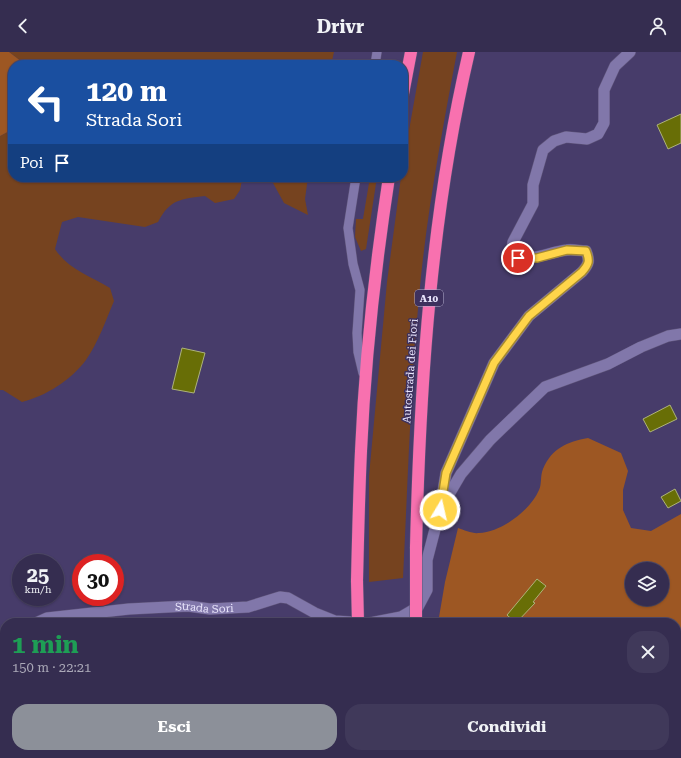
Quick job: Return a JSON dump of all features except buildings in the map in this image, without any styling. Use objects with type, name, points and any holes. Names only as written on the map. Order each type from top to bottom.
[{"type":"highway","points":[[408,68],[411,52]]},
{"type":"highway","name":"Autostrada dei Fiori","points":[[416,618],[419,436],[427,316],[438,227],[469,52]]},
{"type":"highway","points":[[358,618],[357,581],[361,451],[365,382],[379,244],[388,182]]},
{"type":"street","points":[[392,618],[401,616],[418,607],[427,590],[427,560],[440,510],[446,473],[494,363],[529,316],[589,265],[589,258],[586,251],[567,250],[537,258],[518,258],[511,254],[513,242],[533,204],[533,185],[543,150],[554,141],[566,137],[587,139],[598,134],[604,123],[604,90],[615,66],[630,52]]},
{"type":"street","points":[[440,510],[461,474],[490,440],[545,387],[608,364],[641,346],[668,336],[681,334]]},
{"type":"street","name":"Strada Sori","points":[[47,618],[129,609],[188,606],[210,609],[248,607],[280,597],[288,598],[328,618]]},
{"type":"lane","points":[[355,182],[348,233],[360,290],[357,333],[358,352],[365,382]]},
{"type":"shaded area","points":[[0,52],[9,52],[19,60],[8,60],[8,132],[0,136]]},
{"type":"shaded area","points":[[9,52],[334,52],[332,60],[19,60]]},
{"type":"shaded area","points":[[423,52],[457,52],[432,192],[421,276],[412,389],[403,578],[369,582],[369,476],[387,282],[400,182],[408,182],[408,136]]},
{"type":"shaded area","points":[[8,132],[8,182],[242,182],[240,190],[234,199],[215,203],[205,196],[183,199],[172,204],[162,214],[158,222],[145,227],[78,217],[62,222],[55,249],[66,262],[80,272],[110,288],[114,301],[102,331],[86,360],[80,367],[73,374],[49,391],[40,396],[22,402],[3,390],[0,390],[0,136]]},
{"type":"shaded area","points":[[263,182],[307,182],[305,199],[308,215],[284,203],[273,183]]},
{"type":"shaded area","points":[[369,182],[376,182],[366,249],[361,251],[355,237],[356,219],[363,219]]},
{"type":"shaded area","points":[[588,438],[621,453],[628,471],[623,490],[623,510],[631,528],[651,531],[681,514],[681,618],[439,618],[445,582],[458,528],[474,533],[488,532],[514,519],[522,513],[535,498],[540,488],[543,469],[547,462],[556,451],[567,444]]},
{"type":"route","points":[[440,510],[446,473],[494,363],[529,316],[589,265],[589,258],[586,251],[567,250],[551,253],[537,258],[518,258]]}]
